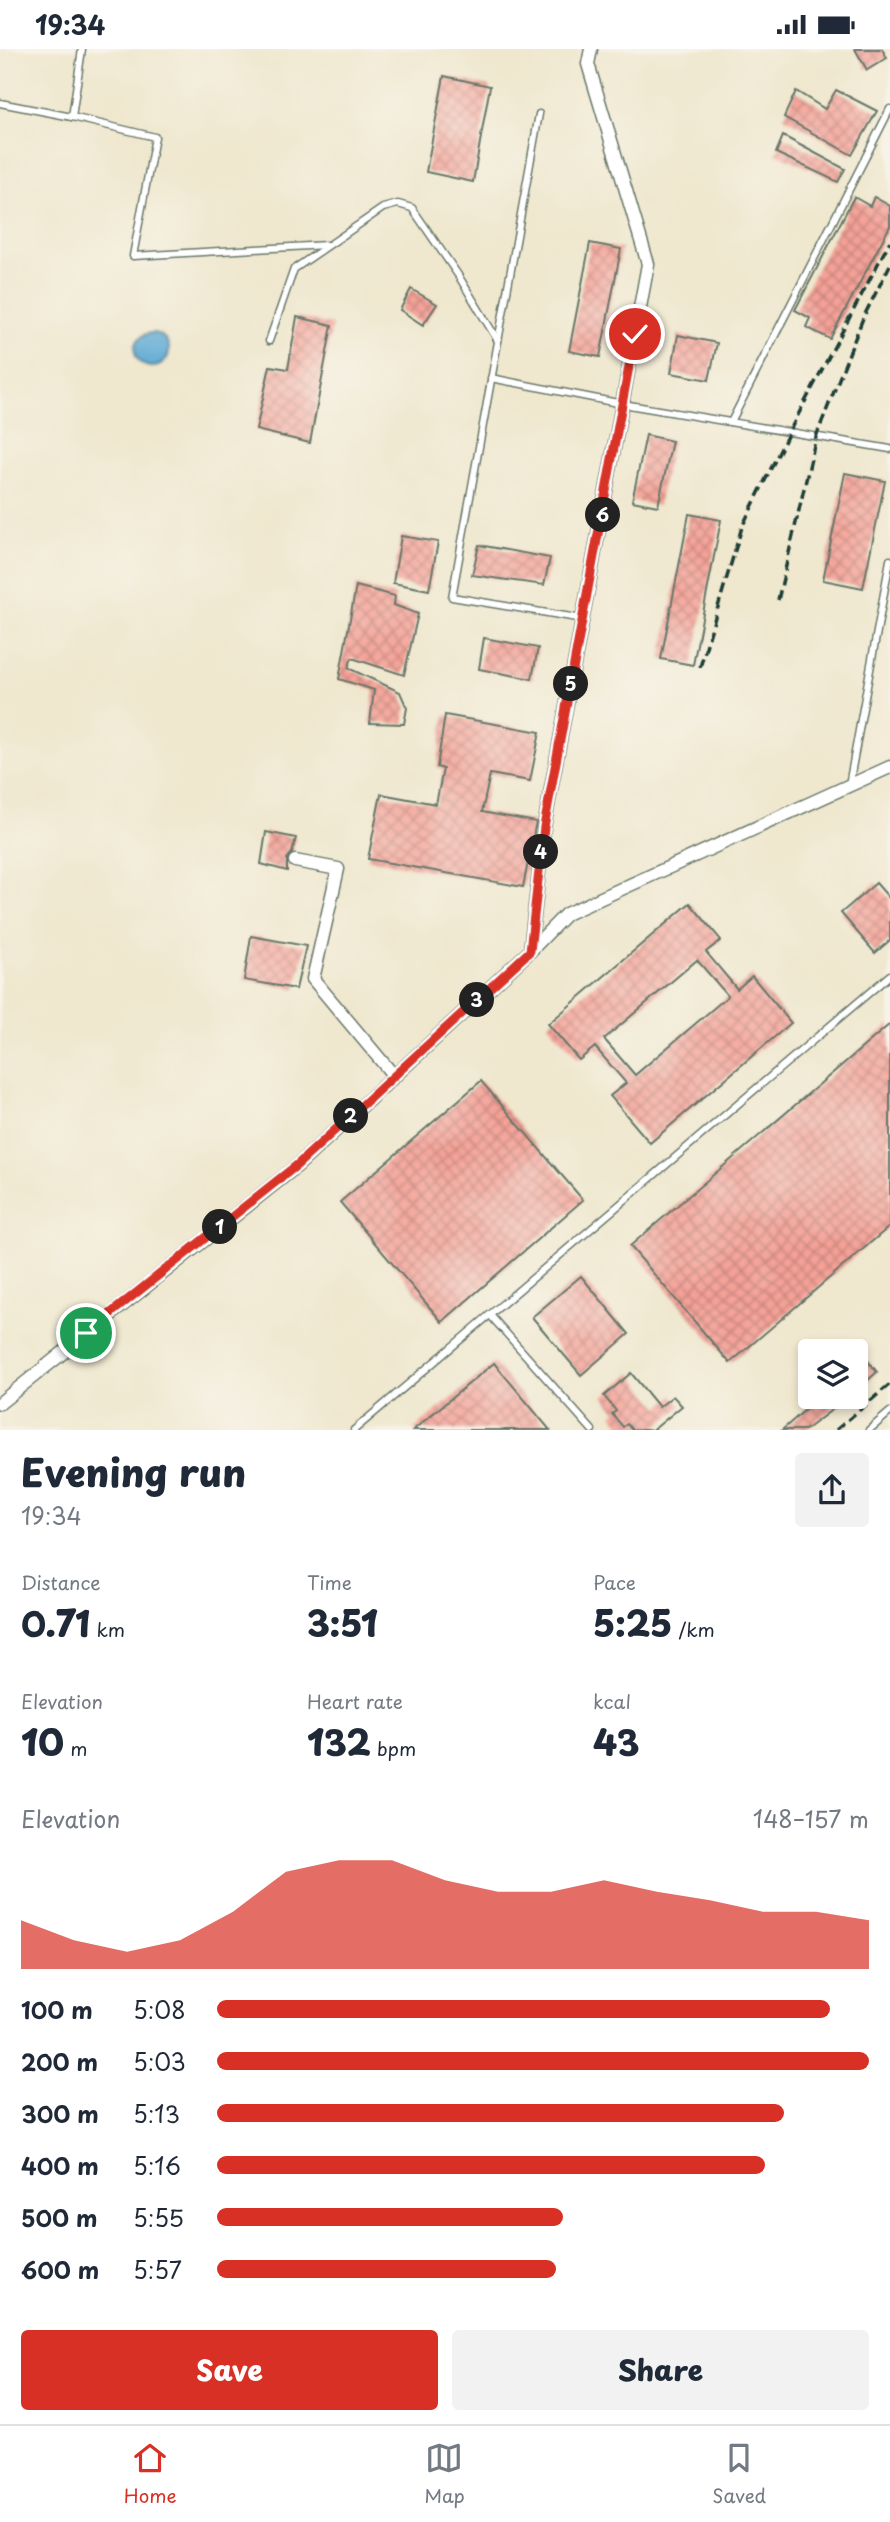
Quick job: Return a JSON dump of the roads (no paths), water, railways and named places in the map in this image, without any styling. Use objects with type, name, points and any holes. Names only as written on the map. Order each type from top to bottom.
[{"type":"street","points":[[530,951],[544,827],[648,264],[588,64],[591,49]]},
{"type":"street","points":[[2,1398],[297,1165],[530,951],[566,914],[890,767]]},
{"type":"street","points":[[295,861],[338,869],[313,979],[394,1076]]},
{"type":"lane","points":[[72,117],[82,49]]},
{"type":"lane","points":[[0,103],[155,137],[133,256],[327,245]]},
{"type":"lane","points":[[731,422],[890,109]]},
{"type":"lane","points":[[539,114],[452,597],[583,619]]},
{"type":"lane","points":[[269,341],[294,269],[383,208],[398,204],[411,208],[458,275],[498,341]]},
{"type":"lane","points":[[491,378],[623,404],[890,449]]},
{"type":"lane","points":[[849,785],[890,561]]},
{"type":"lane","points":[[354,1430],[890,975]]},
{"type":"lane","points":[[490,1314],[592,1430]]},
{"type":"lane","points":[[869,1430],[890,1412]]},
{"type":"water","points":[[152,333],[164,338],[169,350],[164,362],[152,367],[140,362],[135,350],[140,338]]},
{"type":"railway","points":[[700,667],[742,527],[890,241]]},
{"type":"railway","points":[[778,600],[816,437],[863,318],[890,265]]},
{"type":"railway","points":[[836,1430],[890,1384]]}]
